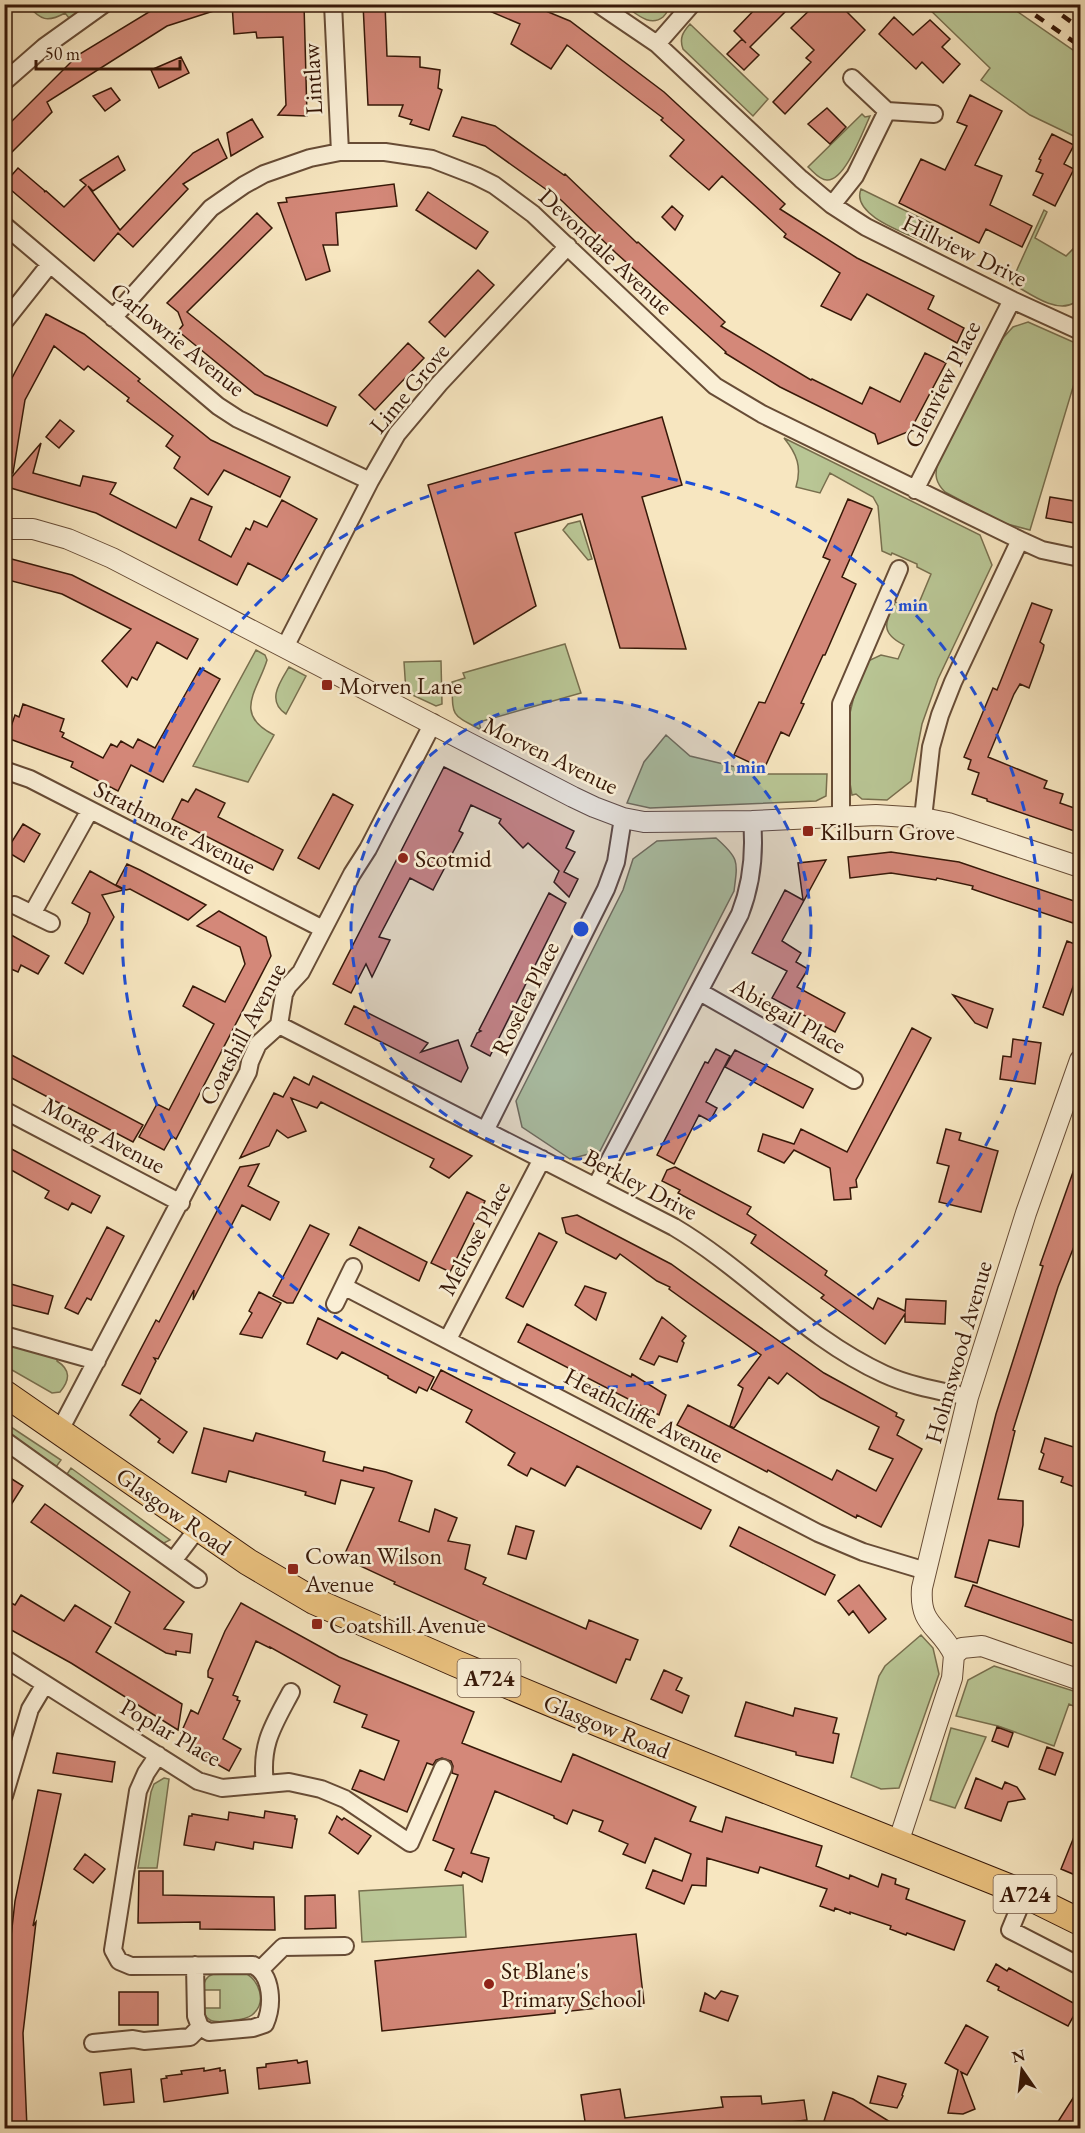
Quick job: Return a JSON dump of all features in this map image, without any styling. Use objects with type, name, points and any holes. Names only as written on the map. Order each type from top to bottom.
[{"type":"main road","name":"Glasgow Road","points":[[4,1393],[255,1567],[314,1601],[603,1725],[1025,1894],[1080,1922]]},
{"type":"street","points":[[4,82],[44,47],[104,4]]},
{"type":"street","name":"Lintlaw","points":[[333,4],[340,152]]},
{"type":"street","name":"Hillview Drive","points":[[598,4],[657,44],[801,179],[832,205],[866,227],[1012,300],[1080,331]]},
{"type":"street","points":[[657,44],[692,4]]},
{"type":"street","points":[[852,78],[887,111],[934,114]]},
{"type":"street","points":[[832,205],[855,176],[887,111]]},
{"type":"street","name":"Devondale Avenue","points":[[113,318],[197,222],[226,196],[244,185],[286,165],[340,152],[376,151],[432,159],[476,176],[512,197],[568,246],[715,386],[762,414],[1020,540],[1042,550],[1080,558]]},
{"type":"street","name":"Carlowrie Avenue","points":[[4,225],[203,395],[238,419],[370,481]]},
{"type":"street","name":"Lime Grove","points":[[285,647],[370,481],[410,417],[568,246]]},
{"type":"street","points":[[4,322],[50,264]]},
{"type":"street","name":"Glenview Place","points":[[915,490],[1012,300]]},
{"type":"street","name":"Morven Avenue","points":[[4,529],[33,529],[89,547],[594,807],[623,818],[663,823],[892,815],[923,818],[948,823],[1080,867]]},
{"type":"street","points":[[923,818],[931,747],[940,715],[953,682],[1020,540]]},
{"type":"street","points":[[841,816],[841,704],[899,569]]},
{"type":"street","name":"Coatshill Avenue","points":[[60,1430],[181,1203],[248,1072],[255,1049],[279,1025],[284,994],[292,980],[300,974],[433,723]]},
{"type":"street","name":"Strathmore Avenue","points":[[4,770],[30,778],[323,930]]},
{"type":"street","points":[[32,914],[90,810]]},
{"type":"street","name":"Roselea Place","points":[[486,1129],[606,889],[616,862],[623,818]]},
{"type":"street","points":[[596,1186],[740,914],[748,894],[752,872],[752,821]]},
{"type":"street","points":[[14,905],[51,923]]},
{"type":"street","name":"Abiegail Place","points":[[700,992],[854,1080]]},
{"type":"street","name":"Berkley Drive","points":[[279,1025],[674,1227],[711,1250],[801,1323],[842,1352],[886,1375],[968,1397]]},
{"type":"street","name":"Holmswood Avenue","points":[[954,1655],[948,1642],[924,1614],[921,1600],[926,1571],[968,1397],[1018,1236],[1080,1060]]},
{"type":"street","name":"Morag Avenue","points":[[4,1110],[181,1203]]},
{"type":"street","name":"Melrose Place","points":[[448,1339],[542,1159]]},
{"type":"street","points":[[335,1304],[353,1267]]},
{"type":"street","name":"Heathcliffe Avenue","points":[[345,1287],[818,1533],[863,1551],[926,1571]]},
{"type":"street","points":[[4,1335],[97,1361]]},
{"type":"street","points":[[4,1440],[198,1579]]},
{"type":"street","points":[[173,1561],[198,1528]]},
{"type":"street","points":[[898,1843],[952,1678],[954,1655],[962,1648],[982,1646],[1080,1680]]},
{"type":"street","name":"Poplar Place","points":[[4,1658],[198,1780],[222,1788],[289,1782],[321,1789],[345,1799],[410,1843],[443,1768]]},
{"type":"street","points":[[4,1796],[30,1709],[45,1684]]},
{"type":"street","points":[[265,1784],[262,1764],[269,1734],[291,1692]]},
{"type":"street","points":[[158,1755],[138,1791],[113,1950],[119,1961],[131,1966],[195,1965],[253,1965],[261,1969],[268,1982],[270,2013],[265,2024],[253,2028],[209,2032],[200,2027],[196,2016],[195,1965]]},
{"type":"street","points":[[1025,1894],[1010,1930],[1080,1966]]},
{"type":"street","points":[[261,1969],[283,1947],[345,1946]]},
{"type":"street","points":[[93,2043],[190,2037],[200,2027]]},
{"type":"green space","points":[[27,5],[90,5],[69,18],[65,13],[49,19],[40,17]]},
{"type":"green space","points":[[623,5],[669,5],[663,17],[653,21],[642,18]]},
{"type":"green space","points":[[925,5],[1008,5],[1080,55],[1080,139],[1030,115],[981,80],[990,68]]},
{"type":"green space","points":[[690,24],[768,99],[753,116],[683,49],[682,35]]},
{"type":"green space","points":[[862,114],[865,117],[870,116],[847,164],[834,178],[824,180],[819,177],[808,167]]},
{"type":"green space","points":[[861,189],[935,225],[927,243],[872,216],[864,208],[860,199]]},
{"type":"green space","points":[[1044,210],[1047,212],[1035,238],[1066,256],[1073,249],[1080,252],[1080,282],[1074,303],[1067,306],[1050,304],[1011,283]]},
{"type":"green space","points":[[1028,322],[1080,345],[1080,364],[1030,530],[1003,523],[945,492],[936,475],[938,463],[1003,338],[1013,327]]},
{"type":"green space","points":[[784,438],[980,535],[992,565],[938,679],[922,724],[911,781],[887,800],[862,799],[856,794],[852,795],[849,777],[850,713],[855,692],[868,661],[881,655],[898,659],[904,645],[896,641],[888,632],[887,622],[895,602],[916,610],[931,574],[917,567],[917,564],[882,551],[878,506],[873,497],[830,473],[820,493],[796,487],[797,461]]},
{"type":"green space","points":[[580,521],[592,559],[588,560],[563,530],[568,524]]},
{"type":"green space","points":[[565,644],[581,693],[479,722],[481,730],[455,713],[452,682],[465,678],[463,673]]},
{"type":"green space","points":[[256,650],[265,655],[267,660],[254,691],[251,710],[254,719],[261,727],[274,735],[248,782],[193,766]]},
{"type":"green space","points":[[441,661],[442,704],[436,706],[406,692],[404,662]]},
{"type":"green space","points":[[289,667],[306,676],[286,714],[280,709],[276,697],[279,685]]},
{"type":"green space","points":[[666,735],[690,756],[765,774],[827,774],[826,796],[816,801],[650,808],[627,803],[644,762]]},
{"type":"green space","points":[[716,838],[729,850],[735,861],[734,891],[600,1151],[570,1159],[522,1127],[516,1101],[623,890],[633,859],[657,841]]},
{"type":"green space","points":[[5,1342],[58,1357],[57,1361],[62,1364],[68,1375],[60,1392],[52,1393],[5,1366]]},
{"type":"green space","points":[[5,1423],[61,1460],[56,1467],[5,1430]]},
{"type":"green space","points":[[71,1468],[170,1540],[164,1543],[159,1541],[67,1474]]},
{"type":"green space","points":[[921,1635],[933,1648],[939,1674],[899,1788],[881,1789],[851,1777],[879,1676],[885,1666]]},
{"type":"green space","points":[[994,1666],[1080,1693],[1080,1709],[1069,1704],[1054,1746],[998,1726],[956,1716],[968,1680]]},
{"type":"green space","points":[[951,1728],[986,1737],[955,1808],[930,1800]]},
{"type":"green space","points":[[164,1778],[169,1779],[157,1868],[138,1868],[151,1792],[154,1784]]},
{"type":"green space","points":[[463,1885],[466,1937],[362,1942],[359,1891]]},
{"type":"green space","points":[[243,1972],[249,1975],[260,1991],[260,2004],[257,2010],[249,2017],[238,2020],[219,2022],[208,2019],[203,2008],[220,2008],[220,1990],[203,1990],[207,1978],[217,1973]]},
{"type":"building","points":[[162,4],[222,4],[223,8],[167,26],[47,102],[52,112],[4,160],[4,129],[78,55]]},
{"type":"building","points":[[232,4],[304,4],[307,116],[278,115],[286,105],[283,37],[257,38],[256,32],[234,34]]},
{"type":"building","points":[[363,4],[385,4],[387,56],[420,57],[420,67],[440,70],[438,88],[442,90],[429,130],[410,124],[412,120],[399,116],[403,105],[368,105]]},
{"type":"building","points":[[473,4],[529,4],[570,21],[664,92],[785,204],[780,209],[857,258],[934,296],[928,309],[964,328],[957,343],[867,294],[851,320],[821,306],[840,273],[784,237],[786,234],[722,176],[709,190],[688,172],[670,156],[684,140],[661,120],[663,118],[567,45],[551,69],[511,44],[520,24]]},
{"type":"building","points":[[760,4],[793,4],[750,47],[759,55],[744,70],[727,54],[742,39],[734,31]]},
{"type":"building","points":[[816,4],[839,4],[865,30],[785,114],[773,102],[811,62],[806,58],[814,50],[791,28]]},
{"type":"building","points":[[894,17],[913,35],[930,20],[950,39],[942,47],[960,64],[943,83],[922,62],[916,69],[879,34]]},
{"type":"building","points":[[181,57],[189,73],[159,88],[151,70]]},
{"type":"building","points":[[111,88],[120,100],[105,111],[93,96]]},
{"type":"building","points":[[970,95],[1002,111],[975,165],[1002,176],[990,205],[1032,226],[1022,247],[986,229],[979,243],[899,203],[921,159],[945,170],[967,126],[957,122]]},
{"type":"building","points":[[827,108],[846,127],[830,144],[808,124]]},
{"type":"building","points":[[462,117],[495,126],[565,174],[725,322],[721,326],[811,380],[862,404],[870,387],[900,402],[925,353],[946,363],[910,431],[878,444],[875,434],[780,387],[725,353],[561,200],[485,146],[453,136]]},
{"type":"building","points":[[252,119],[263,137],[231,156],[227,133]]},
{"type":"building","points":[[1052,134],[1074,145],[1064,164],[1074,169],[1055,206],[1033,195],[1043,174],[1036,171],[1041,160],[1039,159]]},
{"type":"building","points":[[218,139],[227,158],[183,184],[188,189],[133,247],[118,233],[94,261],[4,184],[18,168],[64,207],[86,185],[80,180],[118,156],[125,170],[93,191],[88,186],[120,230],[193,153]]},
{"type":"building","points":[[394,184],[397,206],[336,213],[338,245],[323,245],[330,271],[306,280],[278,203],[287,202],[286,198]]},
{"type":"building","points":[[428,192],[488,232],[476,249],[416,210]]},
{"type":"building","points":[[672,206],[683,216],[675,230],[662,217]]},
{"type":"building","points":[[257,213],[272,228],[187,312],[265,375],[336,407],[327,426],[255,394],[178,331],[183,325],[178,312],[167,303]]},
{"type":"building","points":[[478,270],[494,285],[445,337],[429,322]]},
{"type":"building","points":[[46,314],[84,334],[211,440],[290,477],[280,497],[224,470],[208,495],[174,468],[180,457],[166,446],[173,436],[127,401],[129,398],[88,366],[84,370],[54,346],[25,400],[13,473],[4,472],[4,393]]},
{"type":"building","points":[[408,343],[424,358],[375,410],[359,395]]},
{"type":"building","points":[[662,417],[682,485],[642,497],[686,649],[620,648],[582,514],[515,533],[536,606],[474,644],[428,485]]},
{"type":"building","points":[[60,420],[74,431],[59,448],[46,437]]},
{"type":"building","points":[[41,443],[33,473],[80,486],[83,476],[116,483],[110,494],[176,528],[191,498],[212,507],[199,540],[231,557],[246,528],[250,530],[254,521],[267,527],[282,500],[317,519],[283,581],[248,563],[237,585],[96,513],[4,486]]},
{"type":"building","points":[[1050,497],[1080,502],[1080,524],[1046,518]]},
{"type":"building","points":[[848,499],[872,509],[842,577],[856,584],[801,703],[804,704],[789,736],[781,732],[764,769],[734,755],[759,702],[765,703],[830,560],[823,557]]},
{"type":"building","points":[[4,557],[72,575],[198,639],[187,659],[157,642],[137,680],[132,677],[127,687],[102,661],[131,629],[62,594],[4,579]]},
{"type":"building","points":[[1032,603],[1052,610],[1040,642],[1044,645],[1043,650],[1029,688],[1020,684],[1014,694],[988,757],[1047,781],[1044,788],[1063,794],[1060,803],[1080,810],[1080,833],[972,794],[979,773],[968,769],[971,760],[964,757],[993,688],[997,690]]},
{"type":"building","points":[[200,668],[220,679],[163,782],[131,765],[118,791],[71,767],[73,762],[7,738],[15,715],[19,717],[23,704],[64,719],[60,731],[64,733],[62,737],[103,758],[111,744],[117,747],[121,741],[133,748],[138,739],[155,748]]},
{"type":"building","points":[[444,767],[574,831],[566,848],[575,852],[564,872],[578,879],[569,897],[554,882],[559,871],[528,843],[523,848],[499,823],[501,819],[471,805],[459,831],[463,833],[433,890],[410,878],[379,937],[390,940],[372,977],[366,964],[351,993],[333,984]]},
{"type":"building","points":[[196,789],[225,803],[218,817],[283,850],[273,870],[172,819],[182,799],[188,802]]},
{"type":"building","points":[[333,794],[353,805],[319,869],[298,858]]},
{"type":"building","points":[[23,824],[40,834],[24,862],[6,851]]},
{"type":"building","points":[[891,852],[959,862],[1080,903],[1073,923],[972,889],[973,886],[937,878],[936,880],[891,873],[850,878],[848,857]]},
{"type":"building","points":[[826,860],[782,941],[801,953],[796,962],[808,969],[797,987],[845,1013],[835,1032],[772,998],[787,971],[752,953],[785,890],[803,900],[798,863]]},
{"type":"building","points":[[127,864],[206,905],[188,920],[130,889],[126,890],[116,885]]},
{"type":"building","points":[[90,871],[124,890],[102,895],[114,917],[83,974],[65,963],[90,913],[72,903]]},
{"type":"building","points":[[549,893],[566,903],[490,1056],[471,1046],[477,1033],[481,1031],[479,1030]]},
{"type":"building","points":[[219,911],[266,937],[271,956],[176,1139],[172,1136],[164,1150],[139,1137],[157,1104],[169,1110],[214,1024],[183,1006],[193,986],[225,1002],[245,964],[240,947],[197,926]]},
{"type":"building","points":[[4,931],[49,956],[38,974],[21,965],[18,972],[4,966]]},
{"type":"building","points":[[1067,941],[1080,946],[1080,967],[1063,1015],[1043,1007]]},
{"type":"building","points":[[953,995],[993,1009],[987,1028],[975,1023]]},
{"type":"building","points":[[354,1006],[428,1043],[421,1052],[458,1040],[468,1068],[461,1082],[345,1024]]},
{"type":"building","points":[[912,1028],[931,1038],[856,1180],[857,1187],[850,1188],[851,1199],[834,1200],[830,1168],[794,1150],[784,1163],[758,1151],[763,1134],[794,1144],[801,1129],[847,1152]]},
{"type":"building","points":[[1013,1039],[1041,1043],[1035,1084],[1000,1079],[1003,1056],[1011,1057]]},
{"type":"building","points":[[716,1049],[730,1056],[706,1102],[717,1108],[710,1121],[699,1115],[674,1164],[657,1155],[705,1062],[708,1063]]},
{"type":"building","points":[[735,1050],[813,1089],[803,1108],[725,1067]]},
{"type":"building","points":[[4,1051],[143,1125],[133,1142],[4,1074]]},
{"type":"building","points":[[313,1076],[472,1156],[449,1178],[430,1167],[434,1159],[321,1102],[317,1108],[291,1098],[306,1131],[288,1138],[277,1130],[269,1146],[240,1158],[274,1093],[283,1097],[294,1077],[309,1085]]},
{"type":"building","points":[[946,1129],[961,1133],[959,1140],[998,1151],[981,1212],[939,1202],[949,1166],[937,1163]]},
{"type":"building","points":[[4,1145],[100,1196],[91,1213],[72,1203],[68,1210],[45,1198],[49,1191],[4,1166]]},
{"type":"building","points":[[1078,1158],[1080,1158],[1080,1240],[1077,1239],[1058,1287],[1013,1430],[1015,1431],[998,1499],[1023,1501],[1023,1525],[1019,1547],[989,1540],[977,1583],[955,1577],[996,1414],[1043,1266],[1040,1265]]},
{"type":"building","points":[[259,1164],[248,1186],[279,1202],[270,1220],[242,1205],[193,1300],[194,1290],[158,1359],[154,1358],[156,1361],[140,1394],[122,1385],[156,1320],[159,1322],[240,1167]]},
{"type":"building","points":[[675,1167],[751,1207],[747,1214],[827,1271],[825,1275],[873,1309],[878,1298],[905,1311],[906,1299],[946,1301],[945,1324],[905,1322],[905,1314],[885,1344],[821,1298],[824,1295],[751,1243],[756,1235],[678,1193],[680,1190],[662,1181],[667,1170]]},
{"type":"building","points":[[467,1192],[485,1201],[450,1272],[431,1263]]},
{"type":"building","points":[[577,1215],[671,1264],[824,1373],[897,1413],[896,1416],[904,1420],[897,1435],[922,1449],[881,1527],[857,1515],[856,1518],[768,1470],[767,1472],[677,1425],[688,1405],[832,1480],[837,1470],[876,1491],[893,1459],[869,1449],[879,1427],[821,1398],[787,1373],[778,1384],[769,1377],[734,1428],[730,1426],[743,1388],[738,1385],[761,1355],[669,1289],[670,1287],[657,1281],[620,1254],[616,1259],[566,1233],[562,1218]]},
{"type":"building","points":[[310,1225],[329,1234],[293,1303],[287,1303],[273,1296]]},
{"type":"building","points":[[107,1227],[124,1236],[91,1300],[87,1298],[78,1314],[65,1308]]},
{"type":"building","points":[[359,1227],[427,1262],[419,1281],[350,1245]]},
{"type":"building","points":[[539,1233],[557,1242],[523,1307],[506,1298]]},
{"type":"building","points":[[4,1282],[53,1296],[48,1314],[4,1303]]},
{"type":"building","points":[[585,1286],[606,1293],[596,1320],[575,1305]]},
{"type":"building","points":[[259,1292],[281,1303],[262,1338],[240,1334],[252,1313],[249,1311]]},
{"type":"building","points":[[662,1317],[686,1336],[682,1341],[684,1343],[677,1362],[659,1356],[654,1365],[640,1359]]},
{"type":"building","points":[[318,1318],[434,1377],[427,1391],[419,1387],[416,1393],[342,1352],[337,1359],[307,1344]]},
{"type":"building","points":[[527,1324],[631,1377],[632,1374],[666,1395],[659,1415],[518,1342]]},
{"type":"building","points":[[441,1370],[711,1510],[701,1529],[577,1466],[565,1486],[531,1468],[527,1476],[508,1465],[515,1453],[466,1422],[472,1410],[431,1389]]},
{"type":"building","points":[[141,1399],[187,1432],[173,1453],[158,1442],[160,1439],[130,1415]]},
{"type":"building","points":[[204,1428],[253,1441],[256,1433],[325,1452],[323,1461],[363,1471],[364,1467],[412,1481],[399,1521],[429,1532],[435,1509],[457,1518],[448,1541],[470,1545],[465,1569],[486,1578],[483,1584],[586,1629],[589,1620],[638,1640],[630,1660],[626,1659],[616,1683],[394,1584],[395,1582],[343,1558],[374,1488],[341,1480],[335,1504],[305,1495],[306,1492],[229,1471],[226,1482],[192,1473]]},
{"type":"building","points":[[1045,1438],[1080,1449],[1080,1489],[1061,1482],[1063,1477],[1039,1469],[1044,1454],[1041,1452]]},
{"type":"building","points":[[4,1474],[23,1486],[4,1516]]},
{"type":"building","points":[[45,1504],[184,1602],[164,1629],[192,1634],[190,1653],[176,1651],[176,1655],[166,1653],[115,1623],[130,1592],[31,1522]]},
{"type":"building","points":[[516,1526],[534,1531],[526,1559],[508,1554]]},
{"type":"building","points":[[739,1527],[835,1575],[825,1595],[730,1546]]},
{"type":"building","points":[[859,1585],[886,1619],[869,1633],[853,1611],[849,1615],[838,1601]]},
{"type":"building","points":[[973,1585],[1080,1623],[1080,1646],[965,1606]]},
{"type":"building","points":[[21,1595],[64,1621],[75,1605],[111,1627],[96,1652],[182,1704],[178,1730],[71,1663],[4,1626],[4,1599],[15,1605]]},
{"type":"building","points":[[241,1603],[339,1657],[474,1712],[462,1743],[561,1782],[573,1754],[696,1807],[690,1821],[722,1832],[726,1817],[822,1846],[816,1866],[849,1879],[850,1875],[878,1887],[882,1874],[896,1879],[895,1884],[909,1889],[906,1899],[965,1921],[954,1950],[907,1933],[906,1935],[890,1929],[891,1926],[850,1912],[850,1914],[835,1908],[834,1911],[820,1906],[827,1889],[760,1867],[758,1873],[707,1858],[706,1886],[692,1885],[684,1904],[646,1888],[653,1870],[682,1881],[691,1854],[655,1838],[645,1863],[623,1854],[628,1844],[599,1831],[603,1821],[573,1810],[567,1824],[554,1816],[495,1791],[471,1853],[489,1858],[482,1882],[463,1872],[461,1877],[445,1870],[454,1849],[433,1840],[458,1775],[452,1773],[451,1761],[442,1758],[436,1760],[433,1765],[427,1763],[407,1812],[352,1789],[360,1770],[384,1780],[399,1741],[362,1727],[367,1715],[334,1702],[340,1686],[256,1641],[233,1695],[240,1701],[223,1739],[241,1749],[229,1771],[188,1748],[194,1736],[181,1733],[191,1710],[198,1714],[213,1679],[208,1677],[208,1671],[225,1631]]},
{"type":"building","points":[[664,1670],[682,1678],[676,1690],[689,1696],[682,1713],[651,1699]]},
{"type":"building","points":[[746,1702],[793,1716],[795,1708],[837,1718],[833,1733],[839,1734],[833,1763],[796,1755],[796,1752],[735,1736]]},
{"type":"building","points":[[997,1727],[1013,1733],[1008,1747],[992,1741]]},
{"type":"building","points":[[1047,1747],[1063,1753],[1055,1775],[1039,1769]]},
{"type":"building","points":[[57,1753],[115,1762],[112,1782],[53,1773]]},
{"type":"building","points":[[976,1778],[1002,1789],[1005,1782],[1017,1787],[1025,1799],[1008,1802],[1001,1821],[965,1808]]},
{"type":"building","points":[[38,1790],[61,1794],[33,1926],[36,1922],[23,2033],[27,2128],[4,2128],[4,1999],[15,1901]]},
{"type":"building","points":[[265,1811],[295,1816],[297,1819],[292,1848],[254,1842],[253,1849],[216,1842],[214,1850],[184,1845],[189,1816],[192,1814],[228,1820],[229,1812],[264,1818]]},
{"type":"building","points":[[337,1816],[342,1820],[344,1818],[371,1836],[358,1854],[329,1833]]},
{"type":"building","points":[[1080,1822],[1080,1877],[1061,1869]]},
{"type":"building","points":[[85,1854],[105,1869],[93,1883],[74,1869]]},
{"type":"building","points":[[139,1871],[163,1871],[163,1895],[274,1897],[275,1930],[200,1929],[200,1922],[138,1923]]},
{"type":"building","points":[[335,1895],[336,1928],[305,1929],[305,1896]]},
{"type":"building","name":"St Blane's Primary School","points":[[636,1934],[644,2003],[571,2011],[570,2005],[555,2006],[555,2013],[382,2031],[375,1961]]},
{"type":"building","points":[[996,1964],[1007,1971],[1009,1968],[1079,2006],[1068,2026],[998,1990],[999,1987],[987,1981]]},
{"type":"building","points":[[721,1991],[738,1996],[728,2021],[700,2011],[705,1993],[715,1999]]},
{"type":"building","points":[[119,1992],[158,1992],[158,2025],[119,2025]]},
{"type":"building","points":[[966,2025],[988,2037],[967,2075],[961,2072],[975,2109],[963,2114],[948,2113],[958,2070],[945,2063]]},
{"type":"building","points":[[297,2060],[298,2063],[307,2061],[310,2083],[259,2089],[257,2068],[266,2067],[266,2064]]},
{"type":"building","points":[[204,2068],[204,2071],[220,2068],[220,2071],[225,2070],[228,2093],[164,2102],[161,2079],[182,2074],[181,2071]]},
{"type":"building","points":[[131,2069],[134,2102],[104,2105],[100,2073]]},
{"type":"building","points":[[878,2076],[906,2084],[897,2108],[870,2103]]},
{"type":"building","points":[[1080,2087],[1080,2128],[1054,2128]]},
{"type":"building","points":[[620,2089],[625,2118],[723,2107],[721,2097],[761,2096],[762,2104],[804,2100],[807,2120],[737,2128],[586,2128],[581,2095]]},
{"type":"building","points":[[833,2092],[853,2099],[900,2128],[849,2128],[824,2121]]},
{"type":"railway","points":[[1019,4],[1080,46]]},
{"type":"railway","points":[[1046,4],[1080,28]]},
{"type":"place","name":"Morven Lane","points":[[327,685]]},
{"type":"place","name":"Kilburn Grove","points":[[808,831]]},
{"type":"place","name":"Scotmid","points":[[403,858]]},
{"type":"place","name":"Cowan Wilson Avenue","points":[[293,1569]]},
{"type":"place","name":"Coatshill Avenue","points":[[317,1624]]},
{"type":"place","name":"St Blane's Primary School","points":[[489,1984]]}]
